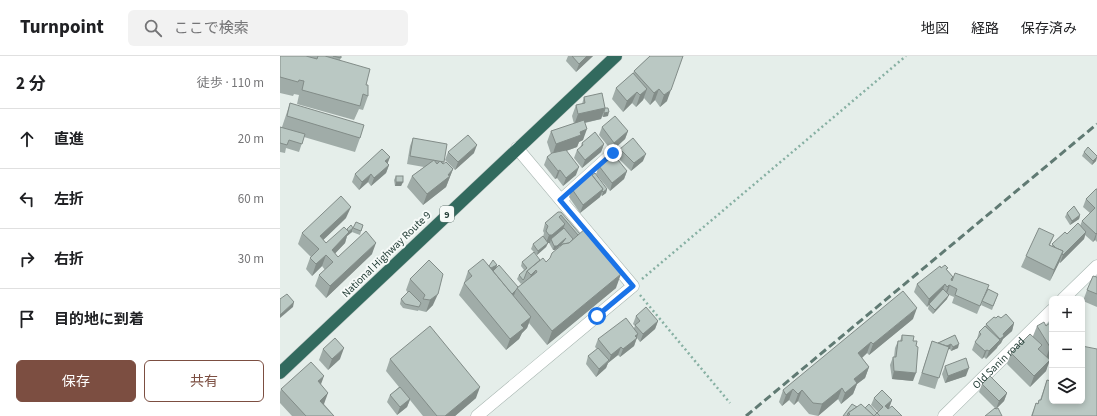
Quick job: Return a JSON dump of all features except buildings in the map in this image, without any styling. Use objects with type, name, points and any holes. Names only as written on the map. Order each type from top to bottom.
[{"type":"highway","name":"National Highway Route 9","points":[[280,373],[616,56]]},
{"type":"street","points":[[477,416],[633,286],[517,148]]},
{"type":"street","points":[[560,200],[613,153]]},
{"type":"street","points":[[1066,296],[1097,266]]},
{"type":"street","name":"Old Sanin road","points":[[944,416],[1049,313]]},
{"type":"path","points":[[730,403],[633,286],[906,56]]},
{"type":"railway","points":[[746,416],[1097,124]]},
{"type":"route","points":[[597,316],[633,286],[560,200],[613,153]]}]
